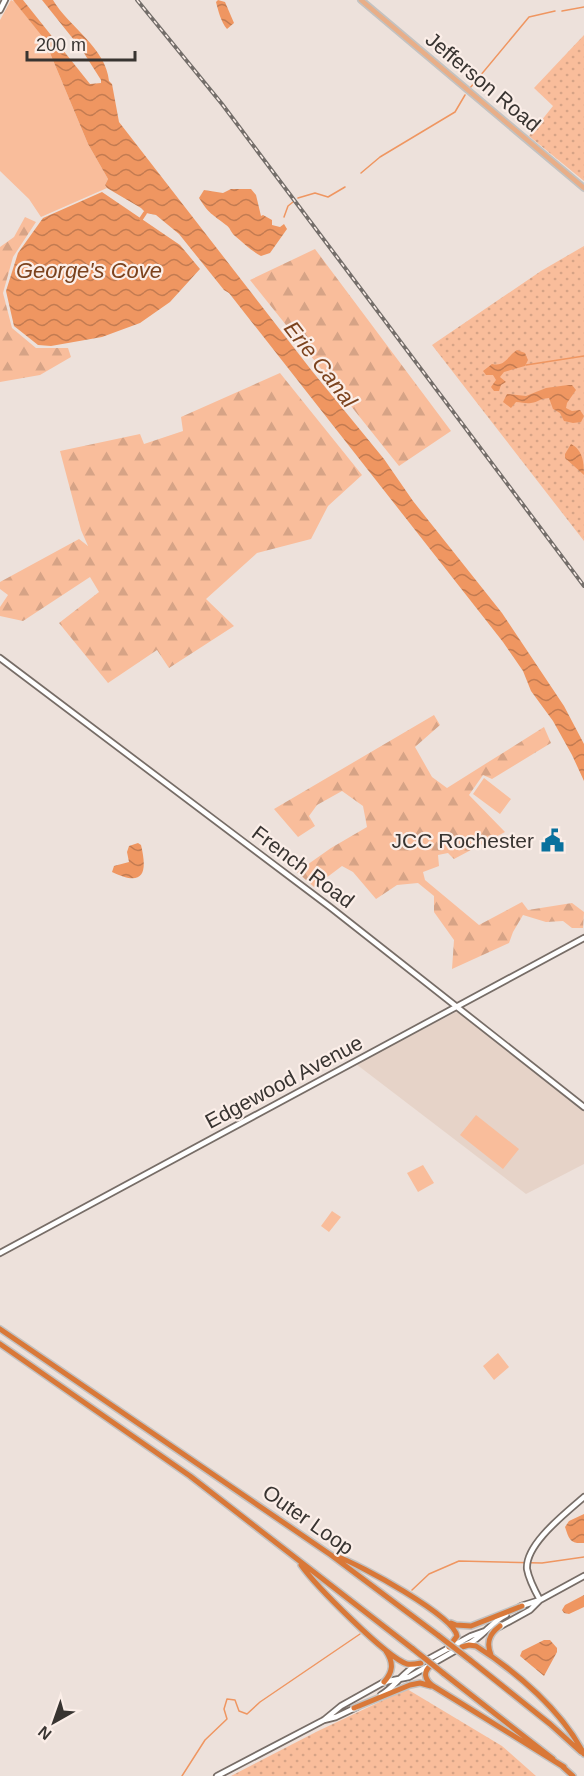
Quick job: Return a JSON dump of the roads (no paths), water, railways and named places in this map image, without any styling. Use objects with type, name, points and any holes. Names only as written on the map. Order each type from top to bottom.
[{"type":"highway","name":"Outer Loop","points":[[0,1329],[330,1555],[470,1660],[584,1754]]},
{"type":"highway","name":"Outer Loop","points":[[0,1344],[158,1453],[444,1673],[573,1776]]},
{"type":"highway","points":[[330,1555],[343,1559],[398,1588],[453,1626],[457,1633],[456,1638],[448,1647]]},
{"type":"highway","points":[[297,1560],[328,1595],[379,1643],[404,1662],[412,1665],[421,1663]]},
{"type":"highway","points":[[442,1618],[456,1625],[471,1626],[522,1606]]},
{"type":"highway","points":[[492,1656],[488,1648],[489,1640],[500,1626]]},
{"type":"highway","points":[[379,1643],[392,1663],[390,1673],[384,1682]]},
{"type":"highway","points":[[462,1647],[474,1646],[492,1656],[522,1680],[543,1700],[577,1741],[584,1754]]},
{"type":"highway","points":[[430,1665],[425,1674],[427,1681],[433,1686],[564,1767]]},
{"type":"highway","points":[[354,1708],[411,1684],[433,1686]]},
{"type":"main road","name":"Jefferson Road","points":[[361,0],[584,188]]},
{"type":"street","points":[[0,10],[4,2]]},
{"type":"street","name":"French Road","points":[[0,658],[321,901],[584,1107]]},
{"type":"street","name":"Edgewood Avenue","points":[[0,1253],[584,938]]},
{"type":"street","points":[[540,1600],[530,1580],[528,1561],[536,1544],[584,1497]]},
{"type":"street","points":[[324,1720],[341,1706],[384,1682],[409,1677],[478,1639],[497,1619],[540,1600],[584,1576]]},
{"type":"street","points":[[217,1776],[324,1720],[387,1692],[408,1669],[448,1647],[500,1626],[530,1610],[540,1600]]},
{"type":"water","points":[[13,0],[23,0],[90,84],[101,83],[101,80],[82,50],[42,0],[53,0],[94,48],[112,84],[119,122],[502,613],[564,706],[584,744],[584,781],[553,721],[531,691],[523,671],[503,642],[229,293],[224,290],[179,234],[156,215],[146,213],[107,188],[105,185],[108,179],[88,144],[50,53],[49,45]]},
{"type":"water","points":[[218,0],[225,2],[234,23],[227,29],[219,12],[216,2]]},
{"type":"water","points":[[231,189],[251,189],[256,195],[261,216],[272,220],[272,225],[280,227],[284,224],[287,229],[270,253],[261,256],[251,249],[208,211],[199,198],[204,190],[223,193]]},
{"type":"water","name":"George's Cove","points":[[102,192],[180,245],[200,269],[170,302],[140,323],[102,337],[51,346],[38,345],[14,326],[6,291],[18,253],[43,218]]},
{"type":"water","points":[[517,350],[525,353],[528,360],[525,366],[504,372],[500,377],[506,382],[501,385],[499,391],[494,391],[491,387],[496,380],[493,375],[486,375],[483,371],[492,364],[500,364]]},
{"type":"water","points":[[572,385],[576,390],[566,408],[572,411],[580,410],[584,416],[581,422],[564,421],[560,413],[553,409],[549,398],[529,403],[516,402],[511,408],[503,402],[507,394],[526,396],[546,388]]},
{"type":"water","points":[[571,444],[580,453],[584,475],[565,458]]},
{"type":"water","points":[[138,843],[141,845],[144,864],[141,875],[131,878],[112,872],[114,866],[129,862],[127,852],[129,846]]},
{"type":"water","points":[[584,1514],[584,1543],[573,1542],[565,1527],[569,1521]]},
{"type":"water","points":[[584,1595],[584,1607],[569,1614],[564,1613],[562,1610],[565,1605]]},
{"type":"water","points":[[544,1640],[550,1640],[557,1648],[557,1652],[544,1676],[520,1656],[522,1651]]},
{"type":"waterway","points":[[562,11],[584,7]]},
{"type":"waterway","points":[[470,88],[529,17],[555,11]]},
{"type":"waterway","points":[[361,173],[380,157],[455,112],[465,95]]},
{"type":"waterway","points":[[298,198],[315,193],[328,197],[345,187]]},
{"type":"waterway","points":[[284,217],[288,206],[293,202]]},
{"type":"waterway","points":[[141,219],[145,213]]},
{"type":"waterway","points":[[526,365],[584,356]]},
{"type":"waterway","points":[[412,1590],[429,1574],[459,1561],[542,1563],[584,1557]]},
{"type":"waterway","points":[[182,1776],[205,1740],[227,1719],[224,1709],[227,1699],[235,1700],[239,1711],[247,1714],[260,1702],[360,1634]]},
{"type":"railway","points":[[137,0],[222,104],[584,586]]},
{"type":"place","name":"JCC Rochester","points":[[552,841]]},
{"type":"water label","name":"Erie Canal","points":[[321,364]]}]
